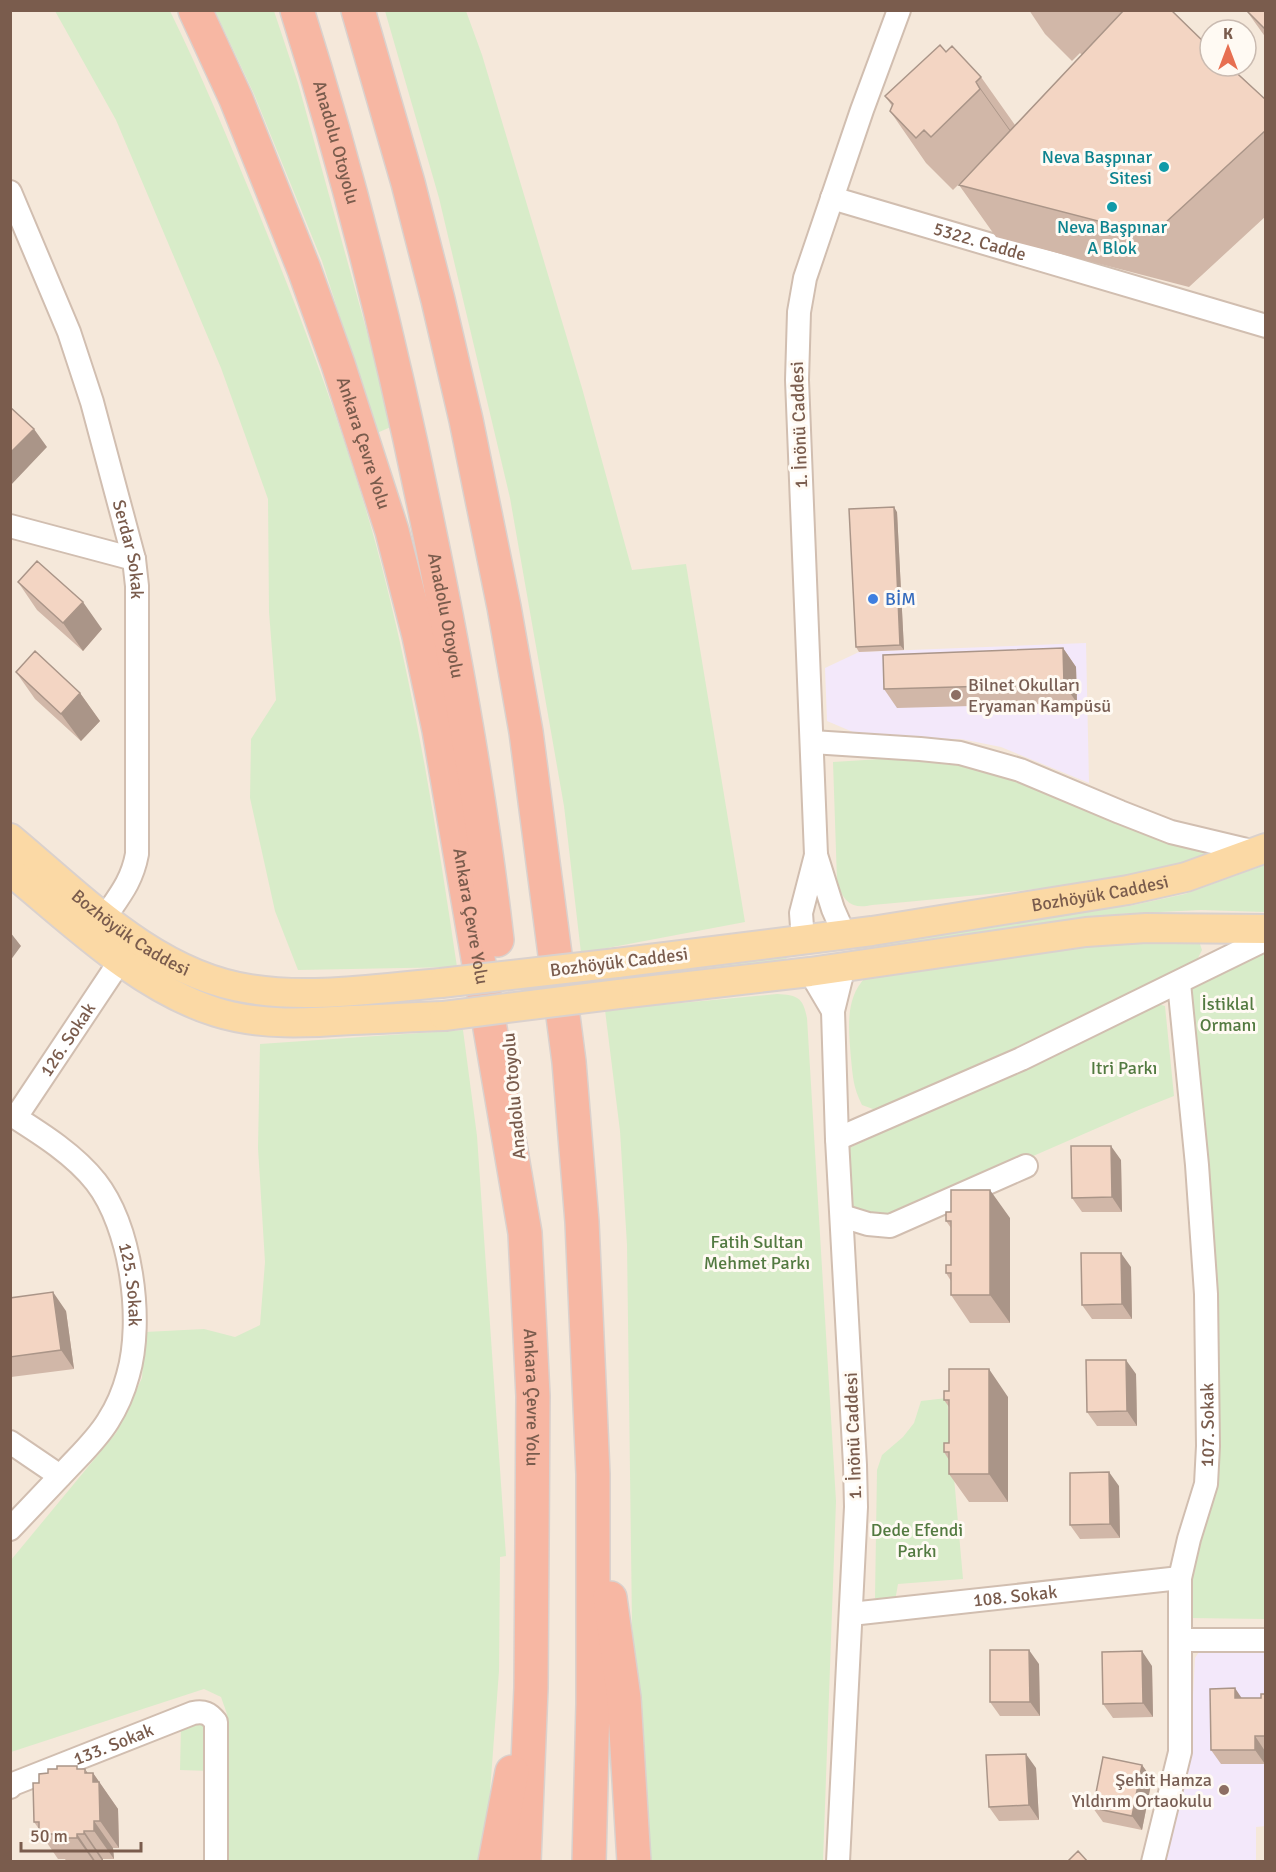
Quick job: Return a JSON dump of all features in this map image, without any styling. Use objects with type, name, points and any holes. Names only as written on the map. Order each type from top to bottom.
[{"type":"highway","name":"Ankara Çevre Yolu","points":[[195,10],[236,99],[304,269],[338,364],[392,531],[419,636],[439,730],[525,1233],[533,1396],[531,1688],[524,1862]]},
{"type":"highway","name":"Anadolu Otoyolu","points":[[297,10],[355,207],[382,315],[448,619],[493,900],[511,1056],[525,1233]]},
{"type":"highway","points":[[358,10],[402,162],[438,300],[466,420],[504,607],[526,732],[569,1062],[582,1222],[593,1474],[594,1704],[589,1862]]},
{"type":"highway","points":[[593,1474],[624,1698],[634,1862]]},
{"type":"highway","points":[[495,1862],[531,1688]]},
{"type":"main road","name":"Bozhöyük Caddesi","points":[[10,838],[126,935],[173,964],[217,982],[249,989],[299,993],[441,983],[844,934],[1128,890],[1186,877],[1260,850]]},
{"type":"main road","name":"Bozhöyük Caddesi","points":[[10,871],[149,982],[217,1012],[237,1017],[293,1023],[444,1016],[810,972],[1086,932],[1146,928],[1266,929]]},
{"type":"main road","points":[[844,934],[844,966]]},
{"type":"main road","points":[[803,940],[810,972]]},
{"type":"street","name":"1. İnönü Caddesi","points":[[816,855],[796,350],[799,312],[805,278],[899,10]]},
{"type":"street","name":"Serdar Sokak","points":[[10,192],[69,332],[92,402],[134,559],[137,586],[136,854],[133,872],[126,887],[105,917]]},
{"type":"street","name":"5322. Cadde","points":[[832,198],[1266,326]]},
{"type":"street","points":[[10,526],[134,559]]},
{"type":"street","points":[[812,742],[960,753],[1020,770],[1171,832],[1260,850]]},
{"type":"street","points":[[816,855],[833,909],[844,934]]},
{"type":"street","points":[[803,940],[801,914],[816,855]]},
{"type":"street","points":[[1224,929],[1233,936],[1236,942],[1237,947],[1230,958]]},
{"type":"street","points":[[837,1139],[1021,1059],[1266,939]]},
{"type":"street","name":"126. Sokak","points":[[13,1115],[120,961]]},
{"type":"street","name":"1. İnönü Caddesi","points":[[838,1862],[856,1485],[837,1139],[833,1011],[844,966]]},
{"type":"street","name":"1. İnönü Caddesi","points":[[810,972],[833,1011]]},
{"type":"street","name":"107. Sokak","points":[[1153,1862],[1180,1752],[1180,1578],[1206,1484],[1208,1446],[1206,1294],[1197,1165],[1179,983]]},
{"type":"street","name":"125. Sokak","points":[[10,1529],[95,1440],[108,1421],[129,1374],[135,1317],[128,1259],[117,1219],[108,1200],[96,1182],[69,1155],[13,1115]]},
{"type":"street","points":[[842,1216],[868,1224],[890,1226],[1026,1166]]},
{"type":"street","points":[[10,1442],[60,1476]]},
{"type":"street","name":"108. Sokak","points":[[850,1614],[1180,1578]]},
{"type":"street","points":[[1181,1640],[1266,1640]]},
{"type":"street","name":"133. Sokak","points":[[10,1787],[193,1713],[211,1714],[216,1722],[216,1862]]},
{"type":"shaded area","points":[[11,11],[1265,11],[1265,1861],[11,1861]]},
{"type":"shaded area","name":"Bilnet Okulları Eryaman Kampüsü","points":[[1086,643],[1089,783],[1001,747],[961,739],[860,735],[827,721],[825,668],[859,652]]},
{"type":"shaded area","name":"Şehit Hamza Yıldırım Ortaokulu","points":[[1265,1648],[1266,1826],[1256,1827],[1256,1861],[1166,1862],[1190,1753],[1195,1658],[1205,1649]]},
{"type":"green space","points":[[55,11],[170,11],[235,155],[320,371],[363,498],[375,541],[412,700],[441,860],[457,967],[298,970],[275,911],[250,798],[251,739],[276,700],[269,612],[268,499],[221,368],[116,120]]},
{"type":"green space","points":[[215,11],[274,11],[298,83],[393,426],[377,433],[322,261],[254,94]]},
{"type":"green space","points":[[385,11],[466,11],[482,55],[582,388],[632,570],[686,564],[745,922],[581,953],[564,806],[510,498],[439,198]]},
{"type":"green space","points":[[881,759],[930,761],[981,769],[1222,853],[1148,871],[1061,886],[865,906],[853,905],[845,899],[837,881],[833,762]]},
{"type":"green space","points":[[1265,865],[1265,912],[1201,910],[1119,914],[915,941],[855,953],[853,938],[1129,906],[1185,894]]},
{"type":"green space","points":[[1199,941],[1202,950],[1198,958],[1167,979],[884,1107],[873,1109],[862,1105],[853,1077],[849,1027],[854,995],[866,977],[1068,943]]},
{"type":"green space","points":[[785,947],[787,962],[611,983],[611,973]]},
{"type":"green space","name":"İstiklal Ormanı","points":[[1265,953],[1265,1619],[1189,1618],[1191,1551],[1211,1483],[1188,991]]},
{"type":"green space","name":"Fatih Sultan Mehmet Parkı","points":[[777,994],[798,998],[807,1018],[836,1501],[823,1861],[645,1861],[632,1624],[627,1245],[620,1131],[605,1010]]},
{"type":"green space","name":"Itri Parkı","points":[[1158,1004],[1165,1006],[1174,1096],[882,1222],[851,1208],[847,1149]]},
{"type":"green space","points":[[463,1030],[477,1136],[506,1556],[500,1557],[499,1671],[487,1832],[482,1861],[227,1861],[227,1714],[221,1697],[204,1689],[11,1752],[11,1560],[116,1433],[142,1378],[145,1332],[204,1329],[235,1337],[260,1325],[265,1262],[258,1148],[260,1044]]},
{"type":"green space","name":"Dede Efendi Parkı","points":[[947,1398],[963,1579],[898,1584],[895,1601],[885,1603],[875,1598],[877,1470],[882,1455],[903,1437],[914,1423],[921,1401]]},
{"type":"green space","points":[[181,1724],[211,1725],[210,1771],[180,1770]]},
{"type":"building","points":[[1124,10],[1171,10],[1198,36],[1198,78],[1242,78],[1266,100],[1266,130],[1152,235],[959,185]]},
{"type":"building","points":[[1246,10],[1266,10],[1266,30],[1258,22],[1258,18],[1254,18]]},
{"type":"building","points":[[940,45],[946,52],[952,46],[981,77],[976,82],[980,89],[931,137],[924,130],[916,138],[890,111],[893,104],[885,96]]},
{"type":"building","points":[[10,407],[34,429],[10,453]]},
{"type":"building","points":[[894,507],[900,645],[856,647],[849,509]]},
{"type":"building","points":[[37,561],[83,602],[63,623],[18,582]]},
{"type":"building","points":[[1063,648],[1064,684],[884,689],[883,655]]},
{"type":"building","points":[[35,651],[80,693],[61,714],[16,672]]},
{"type":"building","points":[[1071,1146],[1111,1146],[1112,1197],[1072,1198]]},
{"type":"building","points":[[951,1190],[990,1190],[990,1295],[951,1295],[951,1273],[946,1273],[946,1265],[951,1265],[951,1221],[946,1221],[946,1212],[951,1212]]},
{"type":"building","points":[[1081,1253],[1121,1253],[1122,1304],[1082,1305]]},
{"type":"building","points":[[53,1292],[61,1350],[10,1357],[10,1298]]},
{"type":"building","points":[[1086,1360],[1126,1360],[1127,1411],[1087,1412]]},
{"type":"building","points":[[949,1369],[989,1369],[989,1474],[949,1474],[949,1452],[944,1452],[944,1443],[949,1443],[949,1400],[944,1400],[944,1391],[949,1391]]},
{"type":"building","points":[[1109,1472],[1110,1524],[1070,1525],[1070,1473]]},
{"type":"building","points":[[990,1650],[1029,1650],[1030,1702],[990,1702]]},
{"type":"building","points":[[1142,1651],[1143,1703],[1103,1704],[1102,1652]]},
{"type":"building","points":[[1235,1688],[1235,1698],[1261,1698],[1261,1694],[1266,1694],[1266,1736],[1255,1736],[1255,1750],[1211,1750],[1210,1689]]},
{"type":"building","points":[[1026,1754],[1029,1805],[989,1807],[986,1755]]},
{"type":"building","points":[[1103,1757],[1142,1765],[1132,1816],[1093,1808]]},
{"type":"building","points":[[57,1766],[77,1766],[77,1769],[85,1769],[85,1773],[93,1773],[93,1782],[99,1782],[100,1821],[94,1821],[94,1831],[84,1831],[84,1834],[77,1834],[77,1838],[56,1838],[56,1834],[39,1831],[39,1822],[34,1822],[33,1783],[39,1783],[39,1774],[48,1773],[48,1769],[57,1769]]},
{"type":"building","points":[[1078,1851],[1088,1862],[1067,1862]]},
{"type":"place","name":"Neva Başpınar Sitesi","points":[[1164,167]]},
{"type":"place","name":"Neva Başpınar A Blok","points":[[1112,207]]},
{"type":"place","name":"BİM","points":[[873,599]]},
{"type":"place","name":"Bilnet Okulları Eryaman Kampüsü","points":[[956,695]]},
{"type":"place","name":"Şehit Hamza Yıldırım Ortaokulu","points":[[1224,1790]]}]
